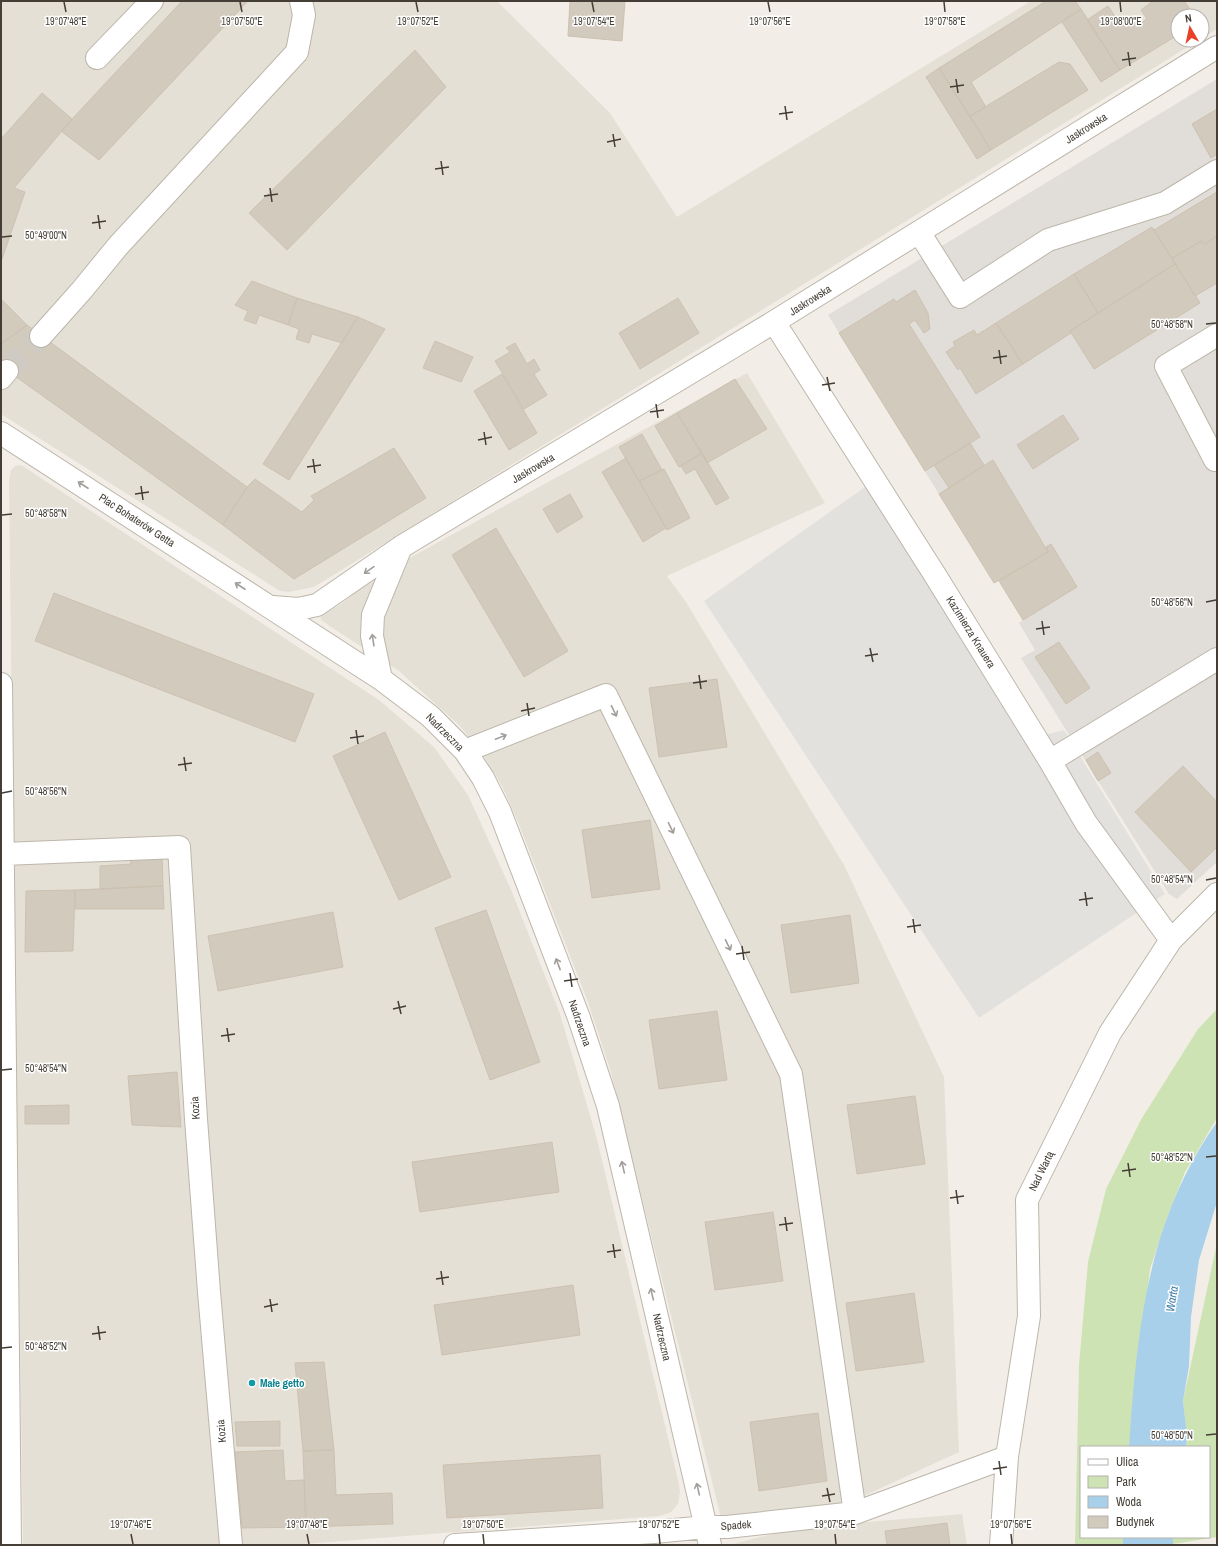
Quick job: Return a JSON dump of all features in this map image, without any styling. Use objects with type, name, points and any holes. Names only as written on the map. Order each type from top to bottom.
[{"type":"street","points":[[97,58],[152,1]]},
{"type":"street","points":[[41,336],[82,290],[118,246],[297,52],[304,14],[301,1]]},
{"type":"street","name":"Jaskrowska","points":[[273,607],[298,609],[317,605],[401,547],[774,322],[1217,47]]},
{"type":"street","points":[[919,232],[960,298],[1048,240],[1165,203],[1217,171]]},
{"type":"street","name":"Kazimierza Knauera","points":[[774,322],[931,569],[1050,761],[1086,823],[1171,940]]},
{"type":"street","points":[[1216,461],[1166,366],[1217,335]]},
{"type":"street","name":"Plac Bohaterów Getta","points":[[1,433],[273,607]]},
{"type":"street","points":[[381,678],[372,636],[373,615],[401,547]]},
{"type":"street","name":"Nadrzeczna","points":[[273,607],[381,678],[430,716],[465,751],[483,778],[500,812],[579,1018],[608,1106],[708,1536]]},
{"type":"street","points":[[1050,761],[1217,659]]},
{"type":"street","points":[[1,684],[10,1545]]},
{"type":"street","points":[[465,751],[606,695],[791,1074],[855,1513]]},
{"type":"street","name":"Kozia","points":[[3,854],[180,847],[196,1119],[209,1292],[232,1545]]},
{"type":"street","name":"Nad Wartą","points":[[1001,1545],[1007,1457],[1028,1316],[1027,1200],[1110,1033],[1171,940],[1217,894]]},
{"type":"street","name":"Spadek","points":[[468,1545],[654,1532],[708,1536],[727,1527],[855,1513],[1007,1457]]},
{"type":"shaded area","points":[[1,1],[497,1],[610,113],[677,217],[1031,1],[1217,1],[1217,29],[1210,33],[1210,8],[1170,8],[1170,48],[1186,48],[314,587],[289,592],[280,591],[1,414]]},
{"type":"shaded area","points":[[1217,79],[1217,862],[1177,899],[1169,894],[1021,658],[1035,650],[1019,623],[1023,620],[999,581],[994,583],[828,315]]},
{"type":"shaded area","points":[[747,373],[825,503],[667,576],[686,602],[844,865],[944,1077],[959,1452],[838,1508],[722,1522],[610,1069],[588,1002],[518,822],[502,786],[483,755],[460,726],[399,671],[321,620],[321,615],[340,605],[373,578]]},
{"type":"shaded area","points":[[21,465],[379,700],[434,747],[468,795],[512,892],[560,1014],[597,1139],[678,1480],[680,1491],[678,1504],[671,1512],[660,1516],[292,1545],[240,1544],[206,1156],[190,840],[18,846],[13,838],[9,481],[11,470],[15,466]]},
{"type":"shaded area","points":[[865,487],[1033,738],[1064,730],[1165,894],[979,1018],[704,601]]},
{"type":"shaded area","points":[[170,854],[222,1545],[23,1545],[13,864]]},
{"type":"shaded area","points":[[962,1514],[967,1545],[729,1545],[796,1528]]},
{"type":"green space","points":[[1217,1009],[1217,1118],[1185,1172],[1168,1215],[1150,1269],[1129,1446],[1080,1446],[1080,1538],[1123,1538],[1123,1545],[1075,1545],[1079,1365],[1088,1262],[1106,1189],[1142,1118],[1198,1029]]},
{"type":"green space","points":[[1217,1243],[1217,1537],[1173,1544],[1173,1538],[1210,1538],[1210,1446],[1186,1446],[1187,1435],[1183,1401]]},
{"type":"water","name":"Warta","points":[[1217,1122],[1217,1202],[1199,1260],[1191,1317],[1189,1366],[1183,1401],[1187,1435],[1186,1446],[1129,1446],[1136,1361],[1150,1278],[1161,1237],[1175,1198],[1193,1160]]},
{"type":"water","points":[[1123,1538],[1173,1538],[1173,1545],[1123,1545]]},
{"type":"building","points":[[182,1],[248,1],[99,160],[61,131]]},
{"type":"building","points":[[570,1],[625,1],[622,41],[568,36]]},
{"type":"building","points":[[1046,1],[1075,1],[1081,9],[971,82],[986,107],[970,116],[939,68]]},
{"type":"building","points":[[1153,1],[1184,1],[1189,8],[1170,8],[1170,40],[1120,70],[1087,20],[1108,6],[1121,25],[1135,16],[1140,24],[1147,19],[1141,10]]},
{"type":"building","points":[[1081,9],[1120,70],[1101,82],[1062,22]]},
{"type":"building","points":[[415,50],[446,87],[287,250],[249,213]]},
{"type":"building","points":[[1059,62],[1070,64],[1088,90],[991,150],[970,116]]},
{"type":"building","points":[[939,68],[991,150],[977,159],[926,77]]},
{"type":"building","points":[[42,93],[72,119],[14,188],[25,192],[1,262],[1,139]]},
{"type":"building","points":[[1217,109],[1217,154],[1211,158],[1192,124]]},
{"type":"building","points":[[1217,192],[1217,236],[1205,244],[1202,241],[1172,258],[1154,230]]},
{"type":"building","points":[[1152,227],[1175,264],[1098,313],[1074,274]]},
{"type":"building","points":[[1217,236],[1217,283],[1195,296],[1172,258],[1202,241],[1205,244]]},
{"type":"building","points":[[1175,264],[1200,303],[1094,369],[1070,331]]},
{"type":"building","points":[[1074,274],[1098,313],[1070,331],[1071,333],[1023,364],[996,323]]},
{"type":"building","points":[[252,281],[297,298],[288,325],[259,315],[256,324],[244,320],[248,311],[235,305]]},
{"type":"building","points":[[915,290],[928,313],[930,329],[924,333],[915,320],[909,324],[980,437],[925,471],[839,333],[894,299],[896,302]]},
{"type":"building","points":[[297,298],[358,317],[342,343],[312,334],[309,343],[296,339],[299,329],[288,325]]},
{"type":"building","points":[[678,298],[699,333],[640,369],[619,333]]},
{"type":"building","points":[[1,299],[27,325],[1,344]]},
{"type":"building","points":[[358,317],[385,329],[289,480],[263,464]]},
{"type":"building","points":[[996,323],[1023,364],[976,394],[960,368],[958,370],[946,352],[955,346],[953,342],[974,330],[977,335]]},
{"type":"building","points":[[27,325],[247,487],[223,525],[1,366],[1,344]]},
{"type":"building","points":[[435,341],[473,357],[461,382],[423,368]]},
{"type":"building","points":[[515,343],[527,364],[534,359],[540,370],[534,374],[547,395],[524,409],[495,361],[510,352],[506,348]]},
{"type":"building","points":[[502,374],[537,433],[509,450],[474,391]]},
{"type":"building","points":[[735,379],[767,429],[707,463],[677,413]]},
{"type":"building","points":[[677,413],[702,453],[679,467],[655,426]]},
{"type":"building","points":[[1063,415],[1079,439],[1033,469],[1017,445]]},
{"type":"building","points":[[642,434],[662,470],[639,481],[619,447]]},
{"type":"building","points":[[970,443],[984,465],[949,488],[934,465]]},
{"type":"building","points":[[394,448],[426,498],[294,579],[223,525],[247,487],[255,479],[302,512],[314,500],[311,496]]},
{"type":"building","points":[[702,453],[729,498],[716,505],[695,469],[686,474],[681,466]]},
{"type":"building","points":[[626,458],[666,528],[643,542],[602,472]]},
{"type":"building","points":[[993,460],[1048,552],[994,583],[939,494]]},
{"type":"building","points":[[664,469],[690,518],[667,530],[639,481]]},
{"type":"building","points":[[570,494],[583,517],[557,533],[543,509]]},
{"type":"building","points":[[496,528],[568,651],[524,677],[452,555]]},
{"type":"building","points":[[1051,544],[1077,587],[1023,620],[999,581],[1048,552],[1046,547]]},
{"type":"building","points":[[54,593],[314,694],[295,742],[35,641]]},
{"type":"building","points":[[1059,642],[1090,688],[1066,704],[1035,657]]},
{"type":"building","points":[[717,679],[727,747],[659,757],[649,688]]},
{"type":"building","points":[[385,732],[451,877],[399,900],[333,756]]},
{"type":"building","points":[[1098,752],[1111,773],[1098,781],[1086,760]]},
{"type":"building","points":[[1183,766],[1217,802],[1217,847],[1191,872],[1135,812]]},
{"type":"building","points":[[650,820],[660,889],[592,898],[582,830]]},
{"type":"building","points":[[162,855],[163,886],[100,889],[100,866],[131,864],[130,858]]},
{"type":"building","points":[[163,886],[164,909],[75,909],[75,890]]},
{"type":"building","points":[[75,890],[73,951],[25,952],[26,891]]},
{"type":"building","points":[[486,910],[540,1062],[490,1080],[435,928]]},
{"type":"building","points":[[333,912],[343,967],[218,991],[208,936]]},
{"type":"building","points":[[850,915],[859,983],[791,993],[781,925]]},
{"type":"building","points":[[717,1011],[727,1080],[659,1089],[649,1020]]},
{"type":"building","points":[[177,1072],[181,1127],[132,1125],[128,1076]]},
{"type":"building","points":[[915,1096],[925,1164],[857,1174],[847,1105]]},
{"type":"building","points":[[69,1105],[69,1124],[25,1124],[25,1106]]},
{"type":"building","points":[[552,1142],[559,1192],[420,1212],[412,1162]]},
{"type":"building","points":[[773,1212],[783,1281],[715,1290],[705,1222]]},
{"type":"building","points":[[573,1285],[580,1335],[442,1355],[434,1305]]},
{"type":"building","points":[[914,1293],[924,1362],[856,1371],[846,1303]]},
{"type":"building","points":[[324,1362],[334,1450],[303,1451],[295,1363]]},
{"type":"building","points":[[818,1413],[827,1481],[759,1491],[750,1422]]},
{"type":"building","points":[[280,1421],[280,1446],[237,1446],[235,1422]]},
{"type":"building","points":[[283,1450],[285,1481],[304,1480],[306,1527],[242,1528],[235,1452]]},
{"type":"building","points":[[334,1450],[336,1495],[392,1493],[393,1524],[306,1527],[303,1451]]},
{"type":"building","points":[[600,1455],[603,1508],[447,1518],[443,1465]]},
{"type":"building","points":[[947,1523],[950,1545],[887,1545],[885,1531]]},
{"type":"tunnel","points":[[7,371],[41,336]]},
{"type":"place","name":"Małe getto","points":[[252,1383]]}]
